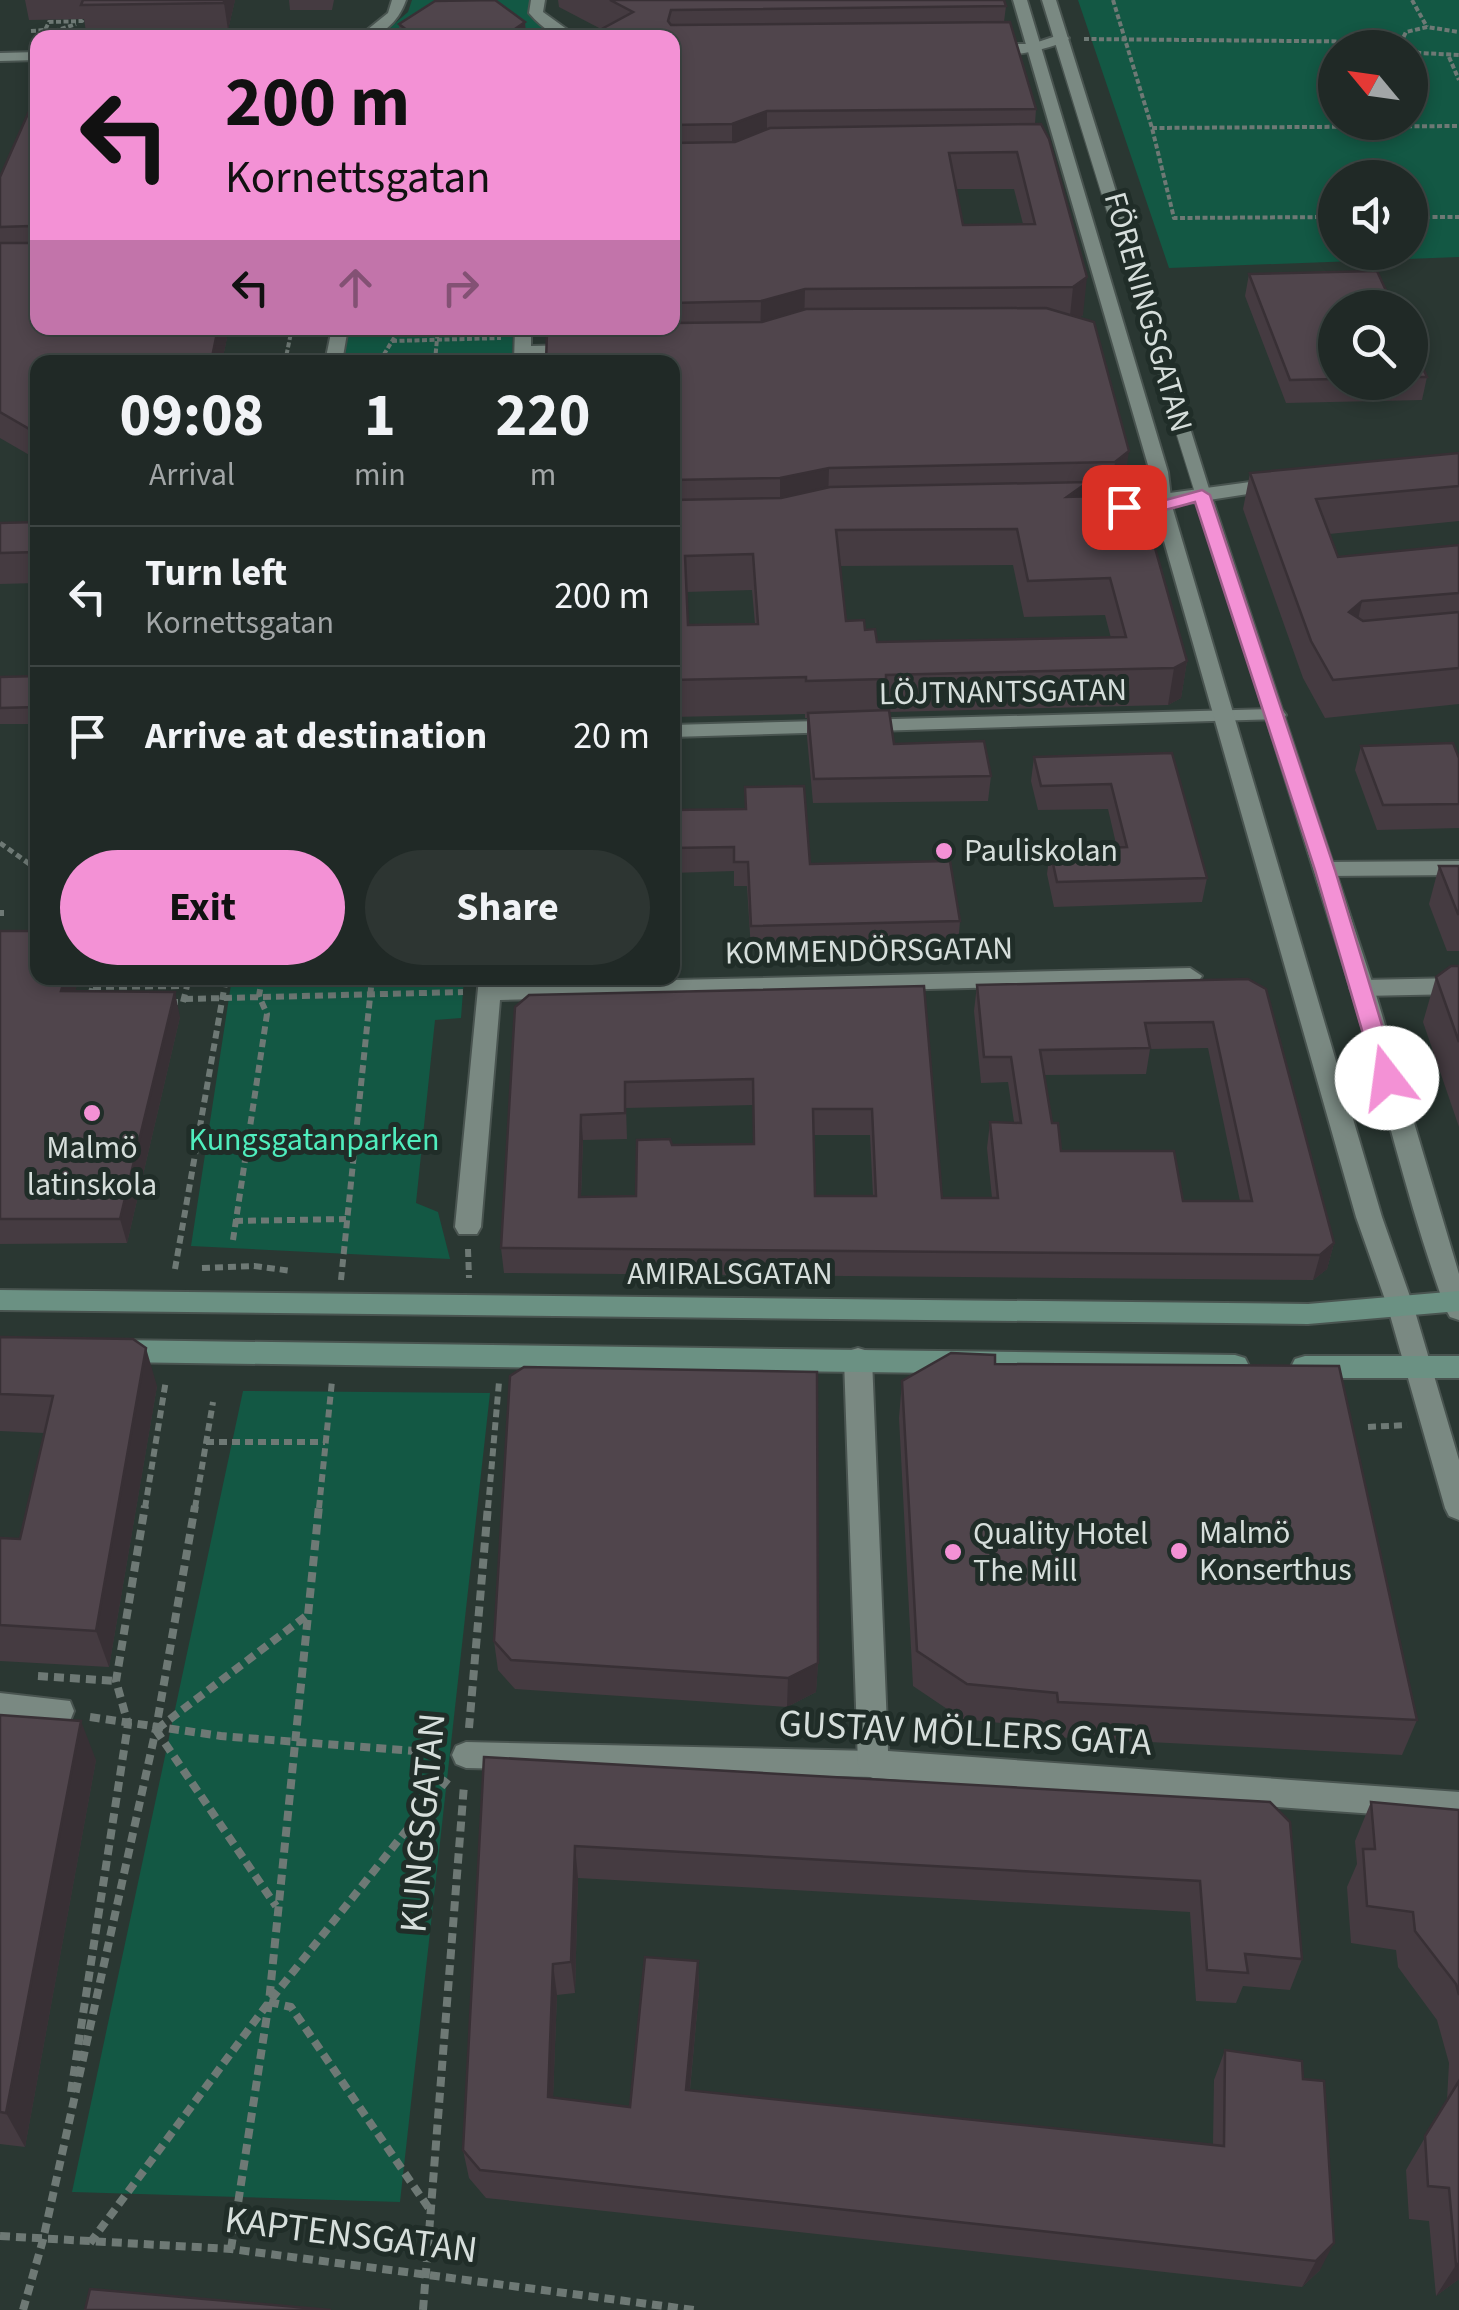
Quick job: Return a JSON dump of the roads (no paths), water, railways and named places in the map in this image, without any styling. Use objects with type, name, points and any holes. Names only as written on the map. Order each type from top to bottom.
[{"type":"main road","name":"AMIRALSGATAN","points":[[0,1300],[1288,1314],[1458,1304]]},
{"type":"main road","points":[[79,1351],[1459,1367]]},
{"type":"street","points":[[375,30],[394,16],[399,0]]},
{"type":"street","points":[[538,0],[536,13],[557,30]]},
{"type":"street","name":"FÖRENINGSGATAN","points":[[1020,0],[1065,153],[1104,333],[1159,472],[1163,506],[1368,1217],[1401,1308],[1459,1508]]},
{"type":"street","name":"FÖRENINGSGATAN","points":[[1049,0],[1070,39],[1202,495],[1362,988],[1430,1230],[1458,1304]]},
{"type":"street","points":[[977,40],[1070,39]]},
{"type":"street","points":[[0,57],[30,56]]},
{"type":"street","points":[[1042,153],[1065,153]]},
{"type":"street","points":[[522,347],[602,350]]},
{"type":"street","points":[[1084,508],[1163,506],[1202,495],[1301,482]]},
{"type":"street","name":"LÖJTNANTSGATAN","points":[[680,731],[1276,715]]},
{"type":"street","points":[[1325,870],[1459,868]]},
{"type":"street","name":"KOMMENDÖRSGATAN","points":[[680,983],[1190,976]]},
{"type":"street","points":[[468,1227],[490,985]]},
{"type":"street","points":[[1362,988],[1459,986]]},
{"type":"street","points":[[858,1359],[873,1764]]},
{"type":"street","points":[[0,1707],[59,1711]]},
{"type":"street","name":"GUSTAV MÖLLERS GATA","points":[[466,1755],[873,1764],[1459,1806]]},
{"type":"place","name":"Pauliskolan","points":[[944,851]]},
{"type":"place","name":"Malmö latinskola","points":[[92,1113]]},
{"type":"place","name":"Malmö Konserthus","points":[[1179,1551]]},
{"type":"place","name":"Quality Hotel The Mill","points":[[953,1552]]},
{"type":"park label","name":"Kungsgatanparken","points":[[314,1140]]}]
